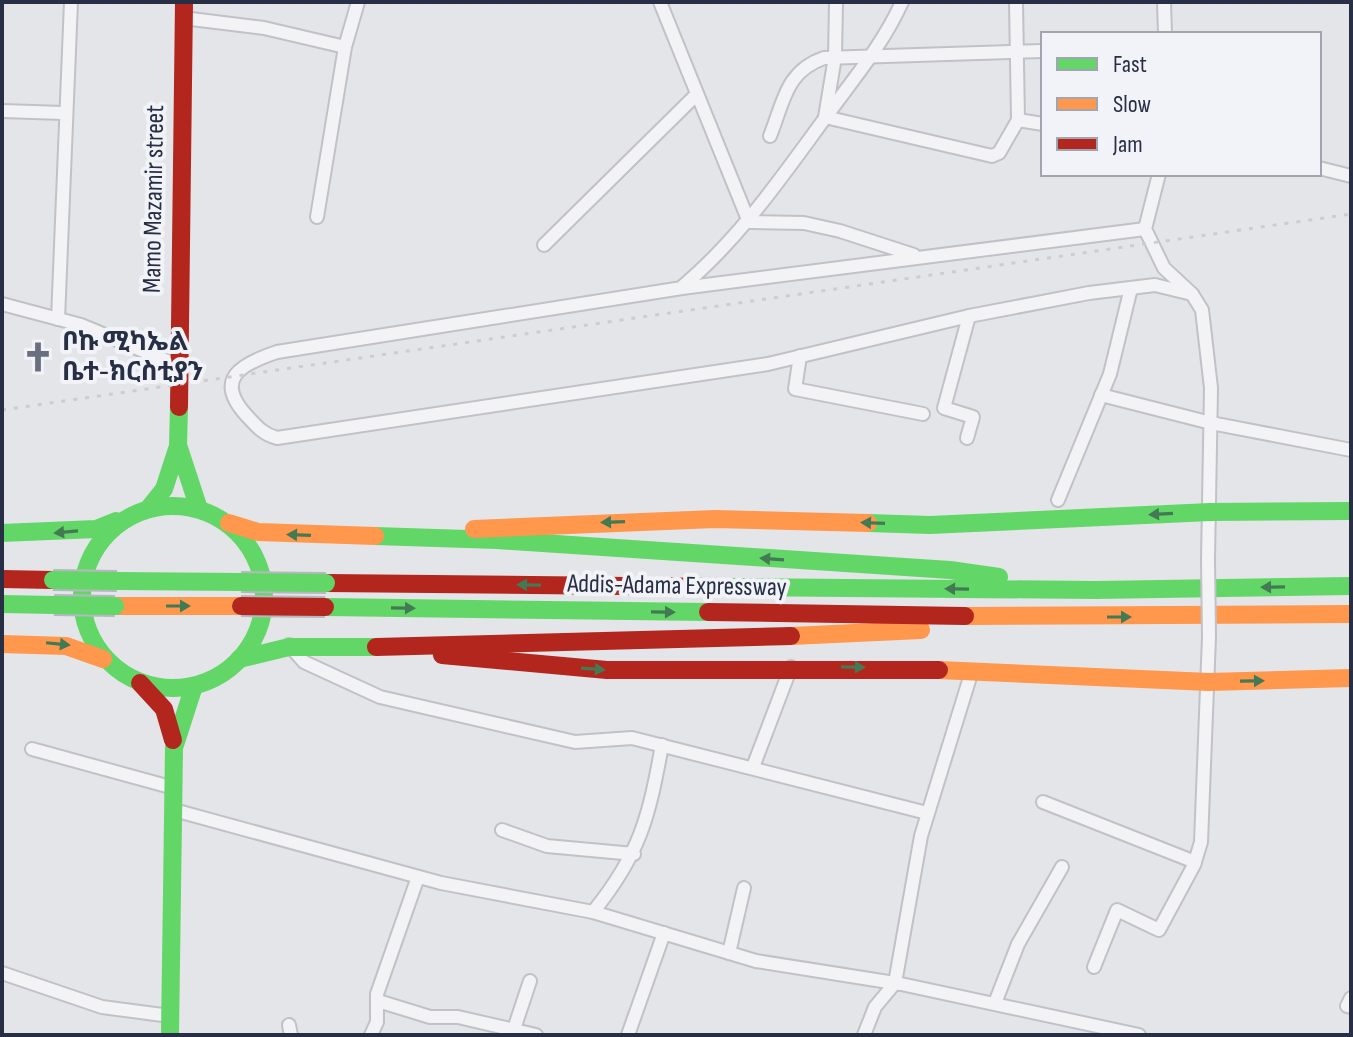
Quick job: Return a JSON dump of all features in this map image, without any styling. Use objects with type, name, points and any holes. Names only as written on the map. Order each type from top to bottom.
[{"type":"main road","name":"Mamo Mazamir street","points":[[178,445],[184,10]]},
{"type":"main road","points":[[148,509],[172,473],[178,445]]},
{"type":"main road","points":[[178,445],[199,509]]},
{"type":"main road","points":[[2,533],[96,529],[148,509],[174,505],[199,509],[258,532],[497,540],[950,570],[1072,590]]},
{"type":"main road","points":[[375,536],[559,524],[715,519],[930,525],[1210,512],[1351,511]]},
{"type":"main road","points":[[109,663],[91,639],[82,611],[82,581],[91,554],[109,530],[128,517]]},
{"type":"main road","points":[[224,521],[245,540],[259,566],[264,595],[260,623],[239,659]]},
{"type":"main road","name":"Addis-Adama Expressway","points":[[2,579],[1072,590],[1351,586]]},
{"type":"main road","name":"Addis-Adama Expressway","points":[[2,604],[1074,617],[1351,614]]},
{"type":"main road","points":[[138,681],[166,688],[194,686],[220,675],[239,659],[259,650],[289,645],[376,647],[803,636],[974,628],[1074,617]]},
{"type":"main road","points":[[2,644],[55,643],[85,648],[138,681],[164,709],[174,748]]},
{"type":"main road","points":[[376,647],[607,670],[894,668],[971,674],[1209,682],[1351,678]]},
{"type":"main road","points":[[170,1035],[174,748],[179,724],[194,686]]},
{"type":"street","points":[[58,319],[63,113],[71,2]]},
{"type":"street","points":[[317,217],[345,47],[358,2]]},
{"type":"street","points":[[660,2],[749,222]]},
{"type":"street","points":[[825,117],[835,57],[836,2]]},
{"type":"street","points":[[682,288],[719,256],[749,222],[873,54],[902,2]]},
{"type":"street","points":[[825,117],[992,156],[999,153],[1018,120],[1016,2]]},
{"type":"street","points":[[1164,2],[1165,32]]},
{"type":"street","points":[[184,10],[345,47]]},
{"type":"street","points":[[770,136],[791,82],[803,65],[835,57],[873,54],[1041,51]]},
{"type":"street","points":[[544,245],[697,94]]},
{"type":"street","points":[[2,111],[63,113]]},
{"type":"street","points":[[1018,120],[1041,124]]},
{"type":"street","points":[[1321,168],[1351,176]]},
{"type":"street","points":[[1094,967],[1117,910],[1159,930],[1195,862],[1204,805],[1209,682],[1211,388],[1202,310],[1192,294],[1164,268],[1145,229],[1158,176]]},
{"type":"street","points":[[749,222],[804,223],[921,257]]},
{"type":"street","points":[[1145,229],[682,288],[277,352],[247,362],[233,377],[235,403],[264,435],[277,438],[768,364],[969,316],[1131,288],[1155,285],[1192,294]]},
{"type":"street","points":[[1058,500],[1101,395],[1124,328],[1131,288]]},
{"type":"street","points":[[2,304],[81,325],[177,365]]},
{"type":"street","points":[[967,438],[973,417],[944,408],[969,316]]},
{"type":"street","points":[[800,356],[795,389],[923,414]]},
{"type":"street","points":[[1101,395],[1211,423],[1351,450]]},
{"type":"street","points":[[289,645],[304,662],[380,697],[575,742],[596,742],[611,737],[662,745],[927,813]]},
{"type":"street","points":[[753,767],[791,667]]},
{"type":"street","points":[[864,1035],[875,1007],[895,983],[927,813],[971,674]]},
{"type":"street","points":[[593,912],[634,854],[651,807],[662,745]]},
{"type":"street","points":[[32,749],[174,788]]},
{"type":"street","points":[[1043,802],[1195,862]]},
{"type":"street","points":[[174,810],[418,877],[593,912],[756,961],[895,983],[1139,1035]]},
{"type":"street","points":[[502,830],[547,846],[634,854]]},
{"type":"street","points":[[995,1003],[1018,944],[1062,867]]},
{"type":"street","points":[[371,1035],[377,994],[418,877]]},
{"type":"street","points":[[729,953],[744,888]]},
{"type":"street","points":[[628,1035],[664,933]]},
{"type":"street","points":[[2,973],[102,1007],[170,1016]]},
{"type":"street","points":[[513,1032],[530,981]]},
{"type":"street","points":[[1351,998],[1347,1006],[1351,1007]]},
{"type":"street","points":[[378,1001],[430,1017],[458,1017],[536,1035]]},
{"type":"railway","points":[[2,410],[1351,214]]},
{"type":"traffic: fast","points":[[179,407],[178,445],[199,509]]},
{"type":"traffic: fast","points":[[148,509],[164,489],[177,449]]},
{"type":"traffic: fast","points":[[173,506],[208,513],[224,521],[237,533],[249,546],[257,562],[264,597],[257,632],[249,648],[237,661],[224,673],[208,681],[173,688],[138,681],[122,673],[109,661],[97,648],[89,632],[82,597],[89,562],[97,546],[109,533],[122,521],[138,513],[173,506]]},
{"type":"traffic: fast","points":[[868,523],[930,525],[1210,512],[1351,511]]},
{"type":"traffic: fast","points":[[2,533],[96,529],[116,521]]},
{"type":"traffic: fast","points":[[375,536],[497,540],[950,570],[999,577]]},
{"type":"traffic: fast","points":[[53,580],[117,581]]},
{"type":"traffic: fast","points":[[117,581],[241,582]]},
{"type":"traffic: fast","points":[[241,582],[326,583]]},
{"type":"traffic: fast","points":[[719,587],[1096,590],[1351,586]]},
{"type":"traffic: fast","points":[[2,604],[54,605]]},
{"type":"traffic: fast","points":[[54,605],[115,606]]},
{"type":"traffic: fast","points":[[325,607],[708,612]]},
{"type":"traffic: fast","points":[[239,659],[289,647],[376,647]]},
{"type":"traffic: fast","points":[[170,1035],[174,748],[194,686]]},
{"type":"traffic: slow","points":[[474,529],[715,519],[868,523]]},
{"type":"traffic: slow","points":[[229,523],[258,532],[375,536]]},
{"type":"traffic: slow","points":[[115,606],[241,606]]},
{"type":"traffic: slow","points":[[965,616],[1351,614]]},
{"type":"traffic: slow","points":[[791,636],[921,630]]},
{"type":"traffic: slow","points":[[2,644],[66,646],[103,659]]},
{"type":"traffic: slow","points":[[939,670],[1209,682],[1351,678]]},
{"type":"traffic: jam","points":[[179,407],[184,2]]},
{"type":"traffic: jam","points":[[2,579],[53,580]]},
{"type":"traffic: jam","points":[[326,583],[719,587]]},
{"type":"traffic: jam","points":[[241,606],[325,607]]},
{"type":"traffic: jam","points":[[708,612],[965,616]]},
{"type":"traffic: jam","points":[[376,647],[791,636]]},
{"type":"traffic: jam","points":[[442,655],[607,670],[939,670]]},
{"type":"traffic: jam","points":[[140,683],[164,709],[173,740]]},
{"type":"place","name":"ቦኩ ሚካኤል ቤተ-ክርስቲያን","points":[[38,357]]}]
